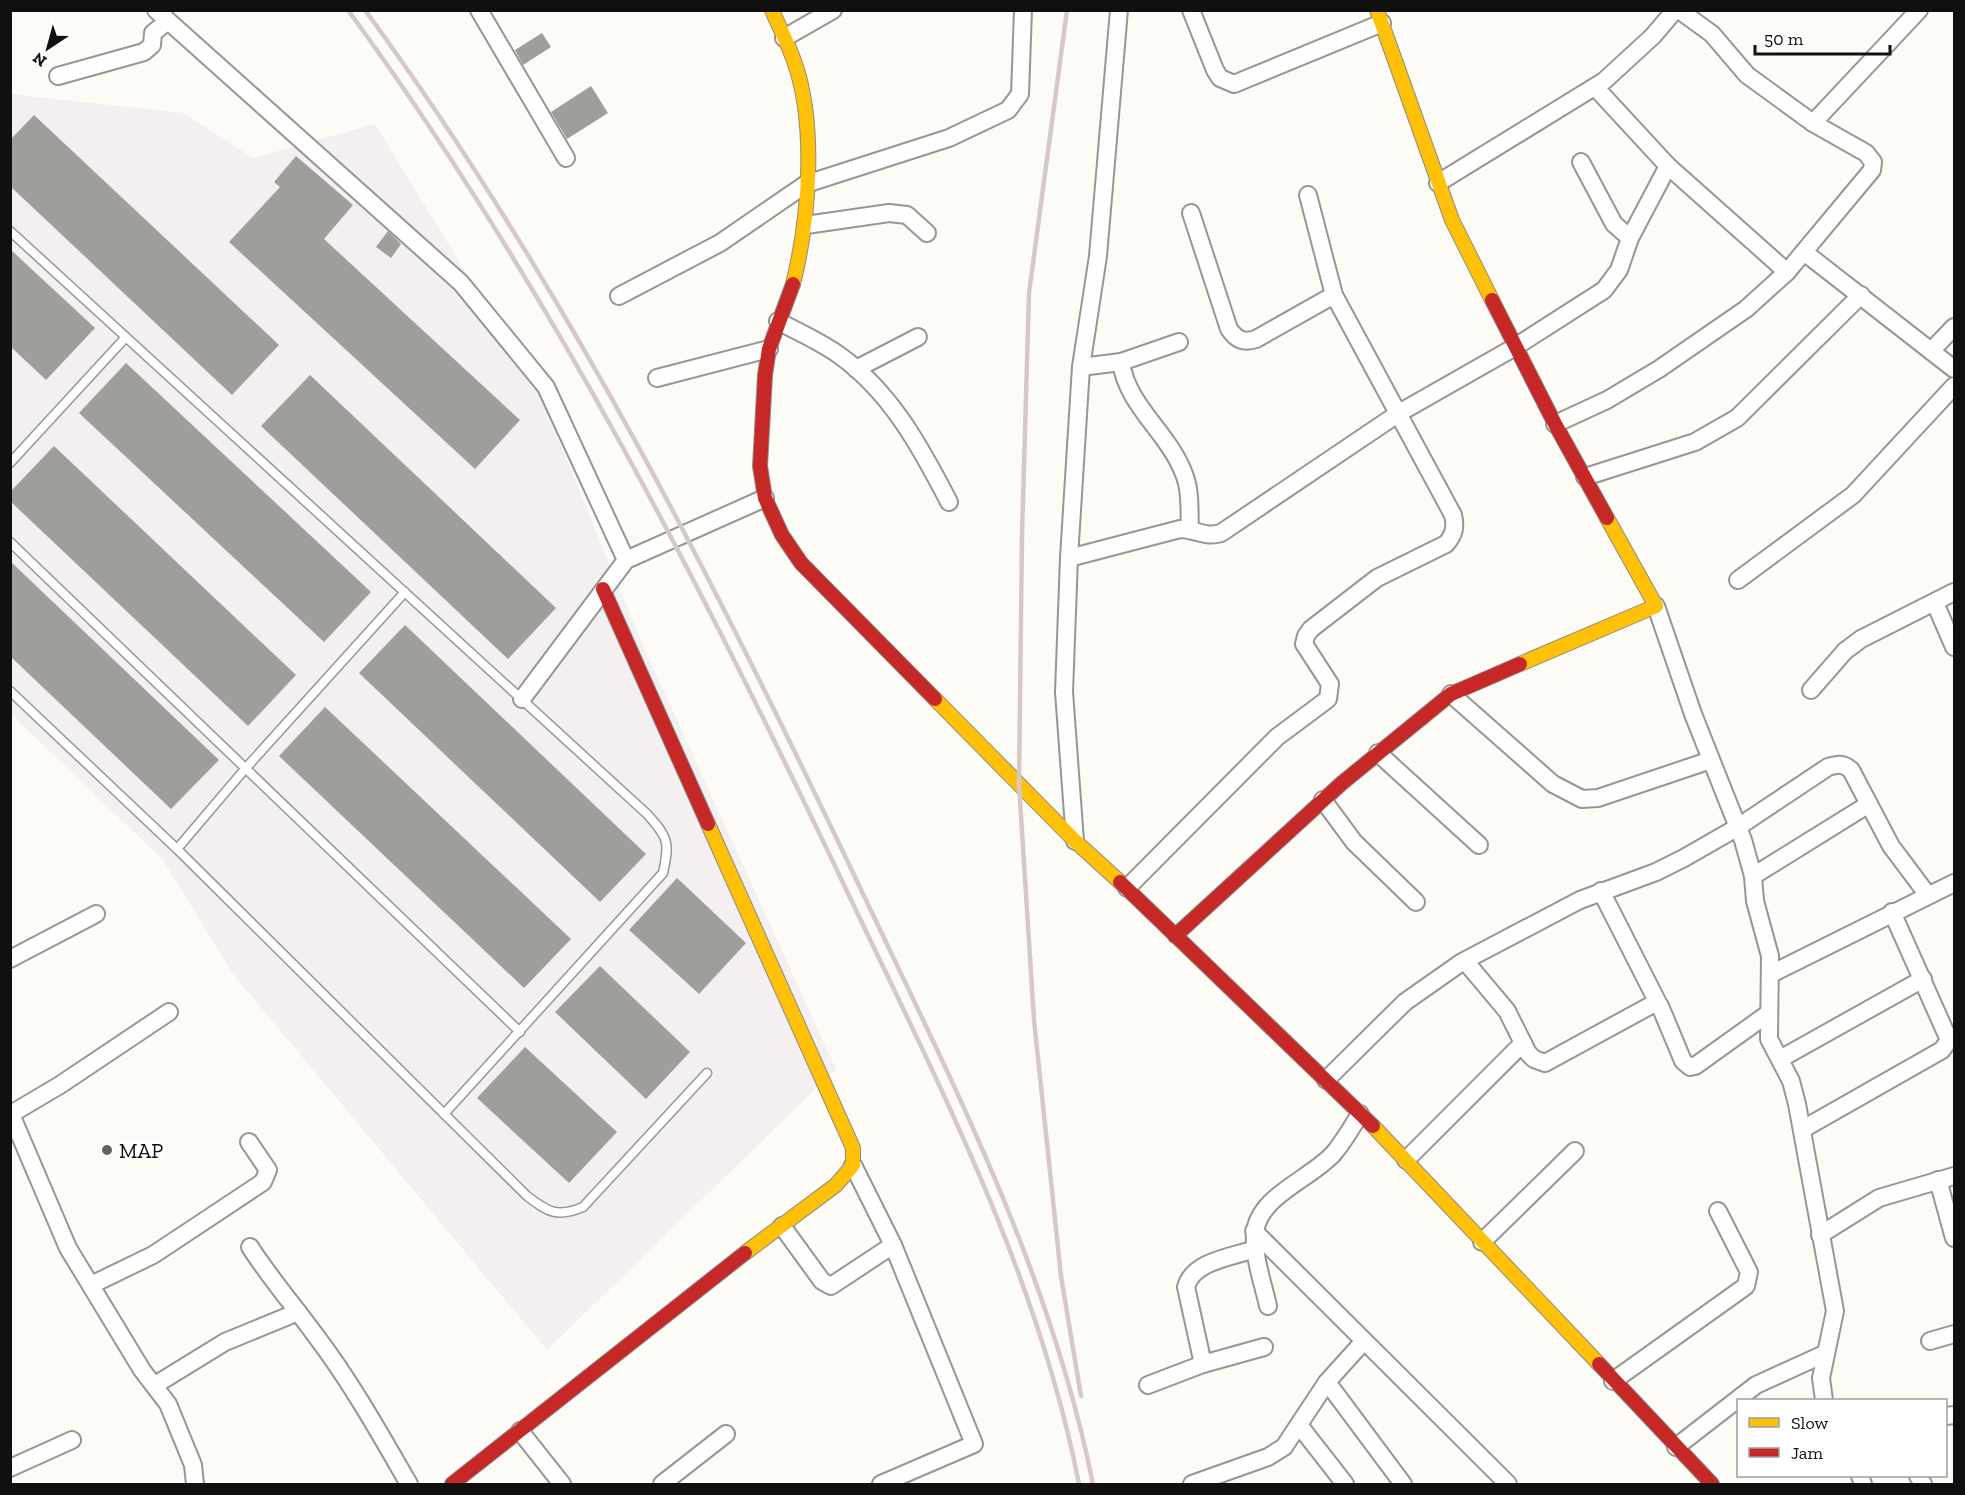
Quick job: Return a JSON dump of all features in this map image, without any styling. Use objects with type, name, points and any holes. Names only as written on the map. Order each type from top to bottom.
[{"type":"street","points":[[479,10],[566,158]]},
{"type":"street","points":[[772,10],[795,62],[807,118],[806,225],[793,283],[769,349],[765,375],[760,466],[765,498],[782,535],[801,563],[1075,841],[1127,888],[1406,1160],[1712,1485]]},
{"type":"street","points":[[784,38],[833,10]]},
{"type":"street","points":[[619,296],[720,243],[806,184],[949,138],[1008,110],[1020,94],[1023,10]]},
{"type":"street","points":[[1075,841],[1064,692],[1069,558],[1081,367],[1098,256],[1119,10]]},
{"type":"street","points":[[1191,10],[1215,70],[1220,78],[1234,84],[1379,17],[1452,220],[1555,424],[1656,606],[1711,760],[1738,827],[1753,876],[1755,901],[1770,956],[1769,1039],[1791,1082],[1803,1129],[1835,1311],[1824,1354],[1821,1378],[1824,1399]]},
{"type":"street","points":[[1438,183],[1595,87],[1653,36],[1677,10],[1712,34],[1747,75],[1813,123],[1866,153],[1873,162],[1872,170],[1787,272],[1746,309],[1659,369],[1607,400],[1555,424]]},
{"type":"street","points":[[1813,123],[1918,10]]},
{"type":"street","points":[[58,76],[144,52],[152,45],[153,33],[162,16],[461,283],[546,387],[626,560]]},
{"type":"street","points":[[1595,87],[1655,149],[1668,166],[1787,272]]},
{"type":"street","points":[[1581,162],[1614,224],[1630,238]]},
{"type":"street","points":[[1069,558],[1180,529],[1190,529],[1212,536],[1231,527],[1399,413],[1515,347],[1604,290],[1618,270],[1630,238],[1668,166]]},
{"type":"street","points":[[1127,888],[1277,737],[1328,699],[1330,684],[1304,644],[1311,629],[1377,578],[1437,549],[1452,537],[1455,526],[1453,515],[1334,295],[1308,195]]},
{"type":"street","points":[[806,225],[889,213],[907,215],[927,233]]},
{"type":"street","points":[[1191,213],[1235,338],[1245,342],[1256,339],[1334,295]]},
{"type":"street","points":[[1804,252],[1954,369]]},
{"type":"street","points":[[1585,477],[1695,442],[1737,418],[1861,295]]},
{"type":"street","points":[[778,321],[838,355],[856,369],[901,417],[923,451],[949,502]]},
{"type":"street","points":[[1931,351],[1954,327]]},
{"type":"street","points":[[856,369],[918,337]]},
{"type":"street","points":[[1081,367],[1121,362],[1179,342]]},
{"type":"street","points":[[657,378],[769,349]]},
{"type":"street","points":[[1121,362],[1128,387],[1184,472],[1188,484],[1190,529]]},
{"type":"street","points":[[1738,580],[1853,495],[1954,386]]},
{"type":"street","points":[[522,699],[626,560],[765,498]]},
{"type":"street","points":[[603,589],[853,1148],[852,1165],[893,1245],[974,1444],[881,1485]]},
{"type":"street","points":[[1810,690],[1845,651],[1861,639],[1935,603],[1954,591]]},
{"type":"street","points":[[1935,603],[1954,648]]},
{"type":"street","points":[[1175,936],[1323,800],[1451,694],[1656,606]]},
{"type":"street","points":[[1451,694],[1553,784],[1582,799],[1598,798],[1711,760]]},
{"type":"street","points":[[1378,753],[1479,845]]},
{"type":"street","points":[[1326,1080],[1405,1002],[1465,961],[1601,891],[1656,872],[1738,827],[1828,767],[1838,764],[1851,770],[1891,846],[1927,894]]},
{"type":"street","points":[[1323,800],[1354,842],[1416,902]]},
{"type":"street","points":[[1753,876],[1869,804]]},
{"type":"street","points":[[1771,974],[1927,894],[1954,883]]},
{"type":"street","points":[[1601,891],[1658,1003],[1683,1061],[1689,1067],[1701,1064],[1768,1013]]},
{"type":"street","points":[[1803,1129],[1946,1046],[1948,1034],[1892,912]]},
{"type":"street","points":[[10,959],[96,914]]},
{"type":"street","points":[[1465,961],[1507,1011],[1534,1059],[1545,1064],[1652,1004],[1658,1003]]},
{"type":"street","points":[[1780,1059],[1923,979]]},
{"type":"street","points":[[169,1012],[60,1085],[11,1113],[68,1248],[142,1370],[163,1394],[180,1432],[190,1483]]},
{"type":"street","points":[[1406,1160],[1523,1043]]},
{"type":"street","points":[[1268,1306],[1255,1249],[1254,1232],[1260,1215],[1270,1200],[1316,1170],[1335,1152],[1360,1114]]},
{"type":"street","points":[[91,1285],[153,1255],[262,1182],[268,1170],[249,1142]]},
{"type":"street","points":[[1482,1242],[1575,1151]]},
{"type":"street","points":[[452,1485],[707,1282],[836,1185],[852,1165]]},
{"type":"street","points":[[1820,1235],[1879,1198],[1946,1178],[1954,1238]]},
{"type":"street","points":[[1613,1381],[1746,1286],[1749,1272],[1718,1211]]},
{"type":"street","points":[[782,1226],[822,1281],[831,1286],[893,1245]]},
{"type":"street","points":[[1254,1232],[1508,1485]]},
{"type":"street","points":[[250,1247],[298,1312],[376,1427],[409,1485]]},
{"type":"street","points":[[1203,1364],[1186,1287],[1188,1277],[1197,1269],[1255,1249]]},
{"type":"street","points":[[154,1385],[225,1342],[298,1312]]},
{"type":"street","points":[[1930,1341],[1954,1334]]},
{"type":"street","points":[[1192,1485],[1277,1452],[1299,1425],[1327,1382],[1364,1341]]},
{"type":"street","points":[[1148,1385],[1203,1364],[1264,1347]]},
{"type":"street","points":[[1738,1399],[1756,1385],[1824,1354]]},
{"type":"street","points":[[1327,1382],[1403,1485]]},
{"type":"street","points":[[1676,1447],[1737,1400]]},
{"type":"street","points":[[1299,1425],[1345,1485]]},
{"type":"street","points":[[520,1431],[562,1485]]},
{"type":"street","points":[[662,1485],[726,1434]]},
{"type":"street","points":[[10,1468],[72,1440]]},
{"type":"lane","points":[[10,231],[405,591],[664,832],[667,856],[663,873],[444,1114]]},
{"type":"lane","points":[[10,463],[126,337]]},
{"type":"lane","points":[[10,542],[519,1032]]},
{"type":"lane","points":[[177,849],[244,769],[405,591]]},
{"type":"lane","points":[[10,691],[177,849],[527,1196],[546,1211],[567,1214],[583,1207],[707,1073]]},
{"type":"shaded area","points":[[10,94],[184,113],[253,158],[375,124],[539,392],[644,648],[836,1069],[547,1350],[233,974],[163,860],[11,714]]},
{"type":"building","points":[[542,33],[551,47],[523,65],[515,50]]},
{"type":"building","points":[[591,86],[608,113],[567,139],[551,112]]},
{"type":"building","points":[[34,115],[279,345],[232,395],[10,186],[10,140]]},
{"type":"building","points":[[296,156],[353,205],[324,239],[520,420],[475,469],[229,242],[280,187],[274,182]]},
{"type":"building","points":[[388,231],[401,244],[391,258],[376,247]]},
{"type":"building","points":[[10,249],[95,328],[46,380],[10,346]]},
{"type":"building","points":[[126,363],[371,592],[324,642],[79,413]]},
{"type":"building","points":[[310,375],[556,608],[508,659],[261,426]]},
{"type":"building","points":[[54,446],[296,675],[248,726],[10,501],[10,492]]},
{"type":"building","points":[[10,561],[219,760],[171,809],[10,656]]},
{"type":"building","points":[[405,625],[646,854],[600,902],[359,673]]},
{"type":"building","points":[[325,707],[571,939],[524,988],[279,756]]},
{"type":"building","points":[[677,878],[746,943],[699,994],[629,930]]},
{"type":"building","points":[[600,966],[690,1052],[646,1099],[555,1012]]},
{"type":"building","points":[[525,1047],[617,1132],[569,1183],[477,1098]]},
{"type":"railway","points":[[348,10],[422,116],[492,224],[559,334],[622,446],[741,674],[921,1046],[985,1188],[1014,1260],[1039,1334],[1061,1408],[1079,1484]]},
{"type":"railway","points":[[365,10],[438,115],[508,222],[573,331],[636,442],[754,669],[933,1041],[997,1185],[1052,1331],[1075,1407],[1093,1484]]},
{"type":"railway","points":[[1067,10],[1029,293],[1022,535],[1019,784],[1034,1020],[1061,1276],[1081,1396]]},
{"type":"traffic: slow","points":[[772,10],[794,61],[806,113],[808,142],[806,202],[799,259],[793,284]]},
{"type":"traffic: slow","points":[[1377,10],[1452,220],[1492,300]]},
{"type":"traffic: slow","points":[[1520,664],[1656,606],[1607,518]]},
{"type":"traffic: slow","points":[[935,699],[1075,841],[1120,882]]},
{"type":"traffic: slow","points":[[708,824],[853,1148],[853,1165],[836,1185],[745,1253]]},
{"type":"traffic: slow","points":[[1373,1126],[1599,1364]]},
{"type":"traffic: jam","points":[[793,284],[769,349],[765,375],[760,466],[765,498],[782,535],[801,563],[935,699]]},
{"type":"traffic: jam","points":[[1492,300],[1555,424],[1607,518]]},
{"type":"traffic: jam","points":[[603,589],[708,824]]},
{"type":"traffic: jam","points":[[1175,936],[1342,783],[1451,694],[1520,664]]},
{"type":"traffic: jam","points":[[1120,882],[1373,1126]]},
{"type":"traffic: jam","points":[[452,1484],[745,1253]]},
{"type":"traffic: jam","points":[[1599,1364],[1712,1484]]},
{"type":"place","name":"MAP","points":[[107,1150]]}]
